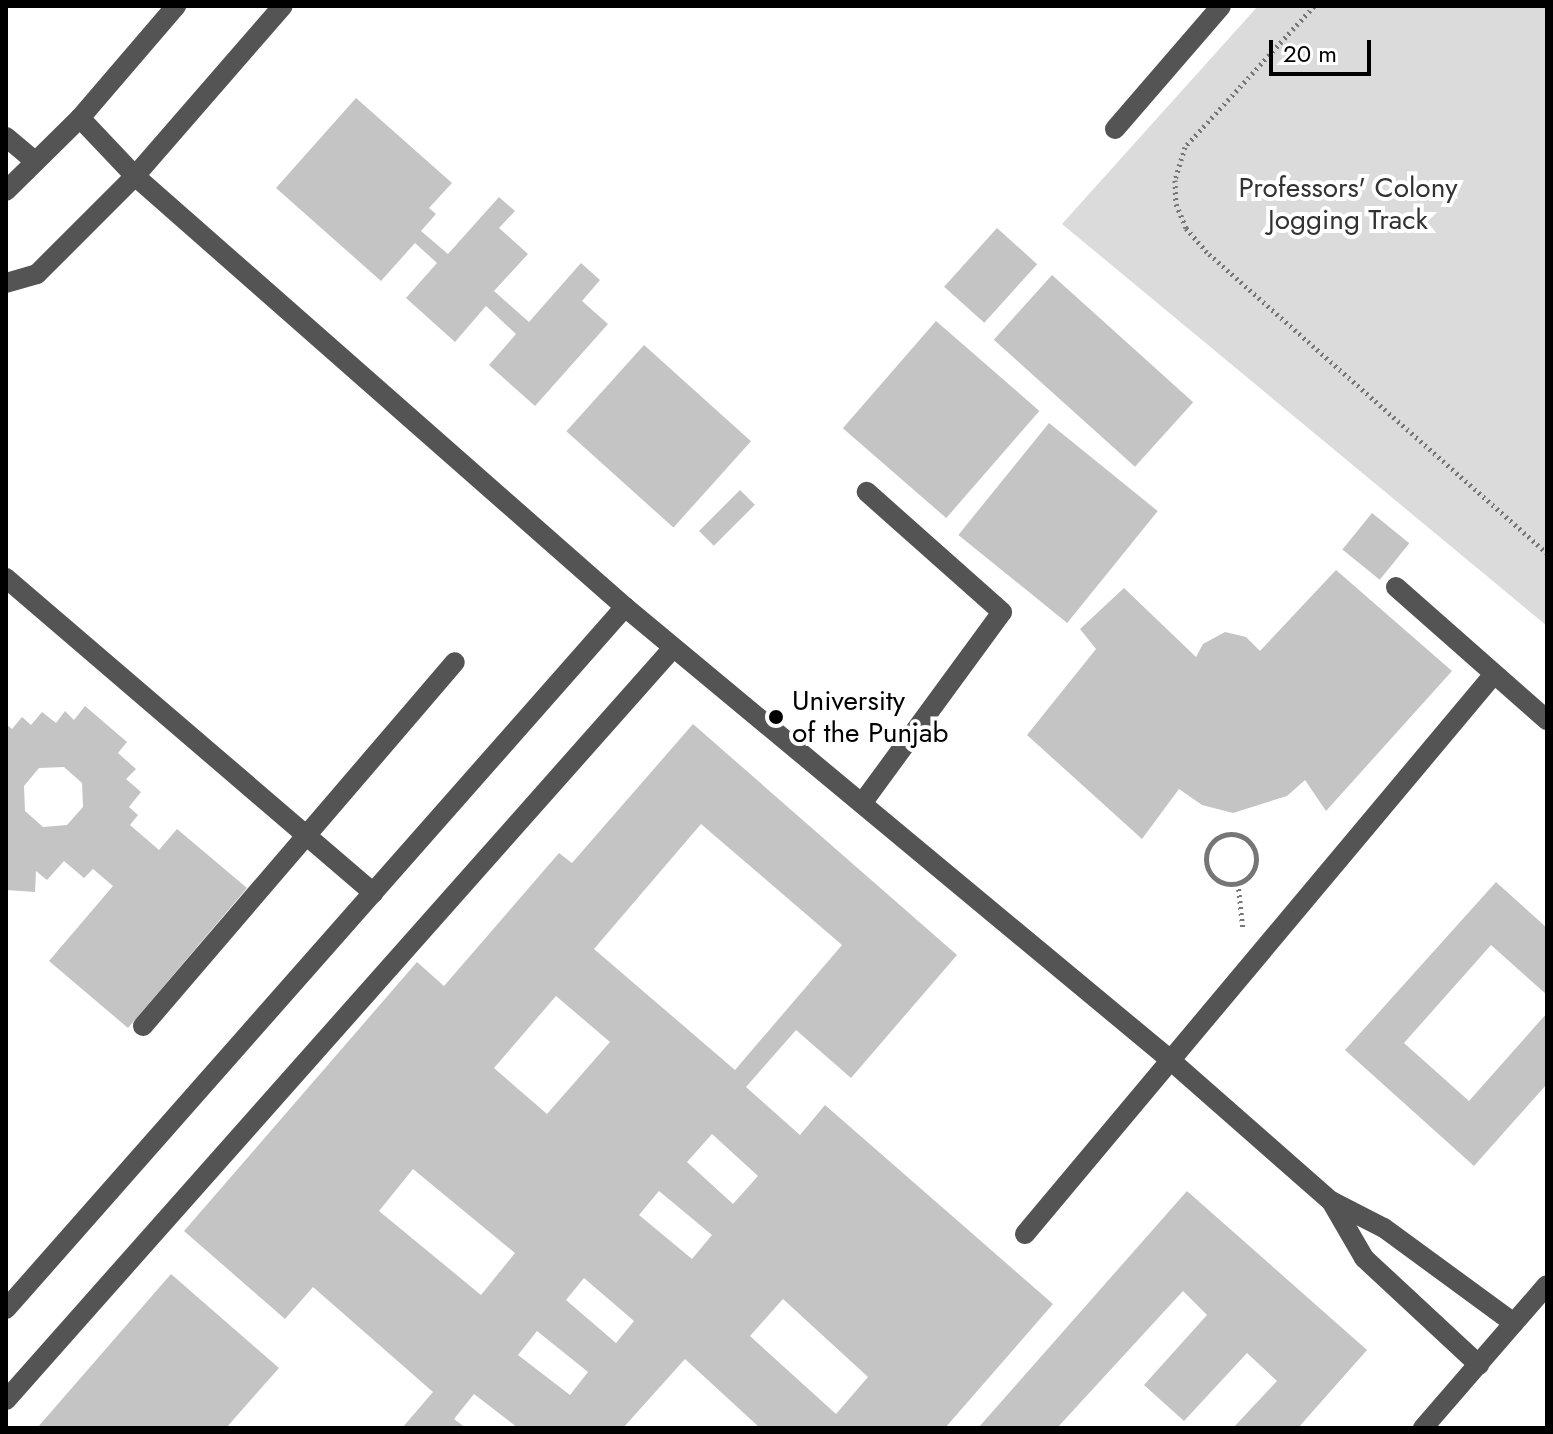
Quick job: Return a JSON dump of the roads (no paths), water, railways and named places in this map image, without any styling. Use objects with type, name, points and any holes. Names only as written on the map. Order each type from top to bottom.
[{"type":"street","points":[[6,191],[80,118],[176,6]]},
{"type":"street","points":[[6,283],[37,274],[135,176],[283,6]]},
{"type":"street","points":[[1115,129],[1221,6]]},
{"type":"street","points":[[80,118],[135,176],[625,607],[1168,1058],[1331,1201],[1384,1228],[1514,1323]]},
{"type":"street","points":[[6,137],[35,161]]},
{"type":"street","points":[[863,802],[1002,612],[867,492]]},
{"type":"street","points":[[6,578],[307,840],[373,893]]},
{"type":"street","points":[[1396,587],[1547,720]]},
{"type":"street","points":[[6,1309],[625,607]]},
{"type":"street","points":[[6,1400],[673,648]]},
{"type":"street","points":[[143,1026],[307,840],[455,662]]},
{"type":"street","points":[[1025,1234],[1168,1058],[1494,674]]},
{"type":"street","points":[[1331,1201],[1364,1258],[1479,1365]]},
{"type":"street","points":[[1423,1428],[1547,1285]]},
{"type":"place","name":"University of the Punjab","points":[[776,717]]},
{"type":"park label","name":"Professors' Colony Jogging Track","points":[[1348,204]]}]
